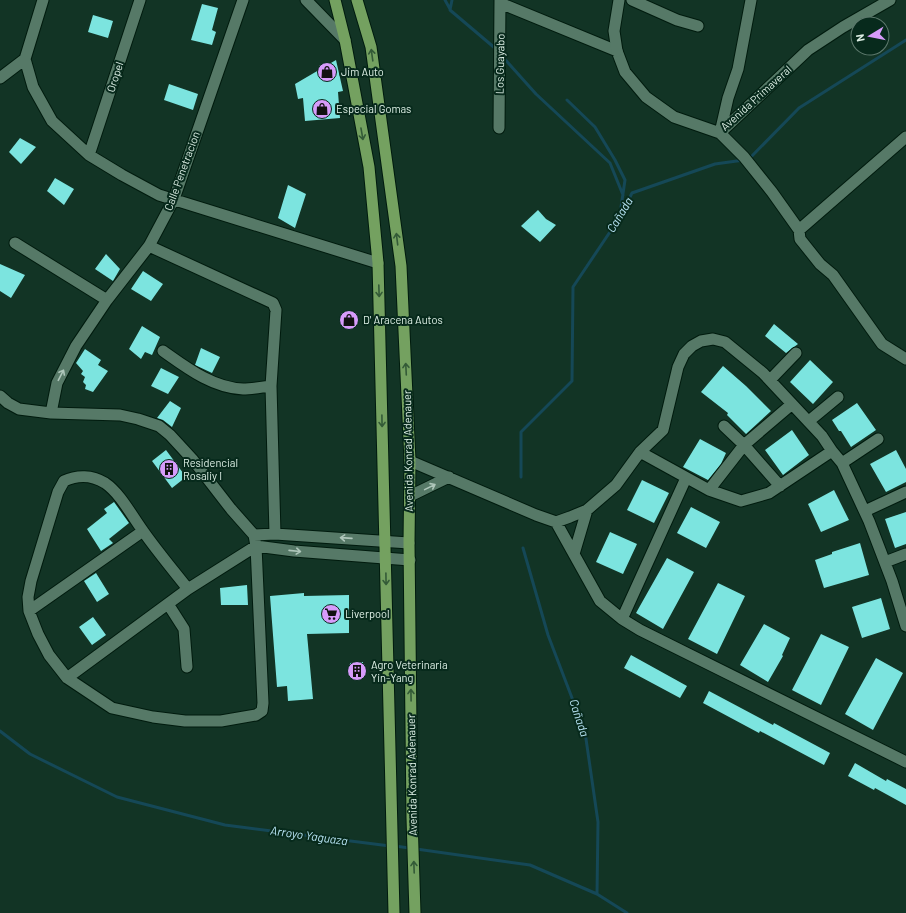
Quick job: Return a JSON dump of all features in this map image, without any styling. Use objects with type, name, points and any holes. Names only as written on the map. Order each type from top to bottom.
[{"type":"main road","name":"Avenida Konrad Adenauer","points":[[335,0],[345,40],[368,168],[378,263],[394,909]]},
{"type":"main road","name":"Avenida Konrad Adenauer","points":[[357,0],[371,47],[401,266],[410,461],[409,542],[412,818],[415,909]]},
{"type":"street","points":[[0,78],[24,59],[43,0]]},
{"type":"street","name":"Oropel","points":[[89,154],[140,0]]},
{"type":"street","name":"Calle Penetracion","points":[[51,412],[57,383],[76,346],[107,300],[149,246],[174,199],[243,0]]},
{"type":"street","points":[[306,0],[345,40]]},
{"type":"street","name":"Avenida Primaveral","points":[[618,0],[614,31],[617,51],[625,72],[646,97],[674,117],[720,133],[808,50],[843,27],[890,0]]},
{"type":"street","points":[[632,0],[677,20],[698,26]]},
{"type":"street","points":[[751,0],[738,69],[728,98],[720,133],[744,157],[772,192],[799,230],[800,239],[820,264],[833,275],[882,344],[906,359]]},
{"type":"street","points":[[500,2],[617,51]]},
{"type":"street","name":"Los Guayabo","points":[[499,128],[500,2]]},
{"type":"street","points":[[24,59],[33,87],[52,121],[89,154],[122,175],[159,195],[378,263]]},
{"type":"street","points":[[799,230],[906,137]]},
{"type":"street","points":[[16,243],[107,300]]},
{"type":"street","points":[[149,246],[273,303],[276,310],[271,386],[275,534]]},
{"type":"street","points":[[410,461],[536,515],[556,522],[586,510],[616,485],[640,452],[663,430],[678,367],[684,354],[692,346],[701,341],[713,339],[725,342],[770,380],[822,436],[832,452],[842,463],[865,511],[904,612],[906,626]]},
{"type":"street","points":[[163,351],[191,371],[216,384],[243,389],[271,386]]},
{"type":"street","points":[[770,380],[796,353]]},
{"type":"street","points":[[0,396],[8,403],[19,409],[120,415],[158,426],[170,435],[193,460],[255,540],[264,703],[262,711],[256,715],[221,721],[185,721],[153,717],[112,708],[67,678],[49,655],[38,634],[29,611],[28,597],[31,581],[58,492],[64,481],[72,477],[82,476],[105,483],[114,491],[188,589]]},
{"type":"street","points":[[809,422],[838,397]]},
{"type":"street","points":[[709,490],[744,445],[792,404]]},
{"type":"street","points":[[724,426],[744,445],[780,486]]},
{"type":"street","points":[[842,463],[878,439]]},
{"type":"street","points":[[640,452],[709,490],[741,500],[769,493],[832,452]]},
{"type":"street","points":[[410,496],[449,477]]},
{"type":"street","points":[[622,619],[686,478]]},
{"type":"street","points":[[865,511],[906,492]]},
{"type":"street","points":[[574,554],[586,510]]},
{"type":"street","points":[[556,522],[600,601],[622,619],[640,630],[905,758]]},
{"type":"street","points":[[29,611],[143,531]]},
{"type":"street","points":[[67,678],[255,540],[275,534],[409,542]]},
{"type":"street","points":[[255,540],[294,551],[410,560]]},
{"type":"street","points":[[885,562],[906,554]]},
{"type":"street","points":[[168,604],[184,629],[187,667]]},
{"type":"building","points":[[202,4],[218,8],[212,30],[216,32],[212,45],[191,40]]},
{"type":"building","points":[[93,15],[113,21],[108,38],[88,32]]},
{"type":"building","points":[[336,60],[343,91],[338,92],[340,118],[305,121],[303,98],[298,99],[295,84]]},
{"type":"building","points":[[169,84],[198,94],[193,110],[164,100]]},
{"type":"building","points":[[20,138],[36,147],[21,164],[9,152]]},
{"type":"building","points":[[55,178],[74,189],[64,205],[47,191]]},
{"type":"building","points":[[288,185],[306,194],[295,228],[278,218]]},
{"type":"building","points":[[538,210],[546,219],[556,225],[540,242],[521,226]]},
{"type":"building","points":[[106,254],[120,269],[113,281],[95,269]]},
{"type":"building","points":[[0,264],[25,275],[11,298],[0,291]]},
{"type":"building","points":[[143,271],[163,284],[151,301],[131,289]]},
{"type":"building","points":[[774,324],[798,344],[786,353],[765,336]]},
{"type":"building","points":[[142,326],[160,337],[152,355],[145,352],[141,359],[129,349]]},
{"type":"building","points":[[201,348],[220,357],[212,373],[195,365]]},
{"type":"building","points":[[85,349],[101,360],[98,365],[108,371],[93,392],[85,389],[86,385],[83,382],[85,377],[81,374],[83,371],[76,363]]},
{"type":"building","points":[[810,360],[833,382],[813,404],[790,382]]},
{"type":"building","points":[[723,366],[771,411],[746,434],[727,415],[728,413],[701,392]]},
{"type":"building","points":[[161,368],[179,377],[168,394],[151,386]]},
{"type":"building","points":[[170,401],[181,408],[172,427],[163,420],[157,418]]},
{"type":"building","points":[[857,403],[876,430],[851,447],[832,420]]},
{"type":"building","points":[[792,430],[809,455],[783,475],[765,450]]},
{"type":"building","points":[[700,439],[726,453],[721,464],[708,480],[683,467]]},
{"type":"building","name":"Residencial Rosaliy I","points":[[166,450],[186,477],[172,488],[152,461]]},
{"type":"building","points":[[896,450],[906,469],[906,482],[886,492],[870,464]]},
{"type":"building","points":[[642,480],[669,493],[654,523],[627,510]]},
{"type":"building","points":[[834,490],[849,520],[821,532],[808,504]]},
{"type":"building","points":[[114,502],[129,523],[109,539],[113,543],[101,551],[87,529],[107,513],[104,509]]},
{"type":"building","points":[[691,507],[720,522],[706,548],[677,533]]},
{"type":"building","points":[[906,512],[906,544],[895,548],[885,519]]},
{"type":"building","points":[[610,532],[637,544],[623,574],[596,562]]},
{"type":"building","points":[[860,543],[869,575],[824,588],[815,560],[832,554],[832,552]]},
{"type":"building","points":[[667,558],[694,572],[663,629],[636,613]]},
{"type":"building","points":[[96,573],[109,594],[97,602],[84,581]]},
{"type":"building","points":[[718,583],[745,596],[717,654],[688,639]]},
{"type":"building","points":[[247,585],[248,605],[221,605],[220,588]]},
{"type":"building","points":[[304,593],[304,596],[349,595],[349,633],[307,634],[313,699],[288,701],[287,686],[277,687],[270,596]]},
{"type":"building","points":[[881,598],[890,629],[862,638],[852,607]]},
{"type":"building","points":[[93,617],[106,635],[92,645],[79,627]]},
{"type":"building","points":[[764,624],[790,638],[782,655],[783,656],[768,682],[740,665]]},
{"type":"building","points":[[821,634],[849,647],[821,705],[792,690]]},
{"type":"building","points":[[631,655],[687,686],[680,698],[624,668]]},
{"type":"building","points":[[876,658],[903,673],[873,730],[845,714]]},
{"type":"building","name":"Agro Veterinaria Yin-Yang","points":[[363,662],[363,679],[351,679],[350,663]]},
{"type":"building","points":[[709,691],[830,753],[824,765],[703,703]]},
{"type":"building","points":[[855,763],[886,781],[887,779],[906,789],[906,805],[875,788],[874,790],[848,776]]},
{"type":"waterway","name":"Cañada","points":[[445,0],[450,9]]},
{"type":"waterway","name":"Cañada","points":[[452,0],[450,10],[496,49]]},
{"type":"waterway","name":"Cañada","points":[[749,159],[799,108],[906,40]]},
{"type":"waterway","name":"Cañada","points":[[502,56],[536,94],[610,163],[623,195]]},
{"type":"waterway","points":[[567,100],[595,127],[625,180],[620,214]]},
{"type":"waterway","name":"Cañada","points":[[521,477],[521,432],[572,381],[573,287],[620,217],[632,193],[715,164],[744,160]]},
{"type":"waterway","name":"Cañada","points":[[523,548],[548,635],[585,732],[598,822],[597,894]]},
{"type":"waterway","name":"Arroyo Yaguaza","points":[[0,731],[30,754],[117,797],[225,825],[390,846]]},
{"type":"waterway","name":"Arroyo Yaguaza","points":[[395,846],[530,865],[597,894],[627,913]]},
{"type":"place","name":"Jim Auto","points":[[327,72]]},
{"type":"place","name":"Especial Gomas","points":[[322,109]]},
{"type":"place","name":"D' Aracena Autos","points":[[349,320]]},
{"type":"place","name":"Residencial Rosaliy I","points":[[169,469]]},
{"type":"place","name":"Liverpool","points":[[331,614]]},
{"type":"place","name":"Agro Veterinaria Yin-Yang","points":[[357,671]]}]
